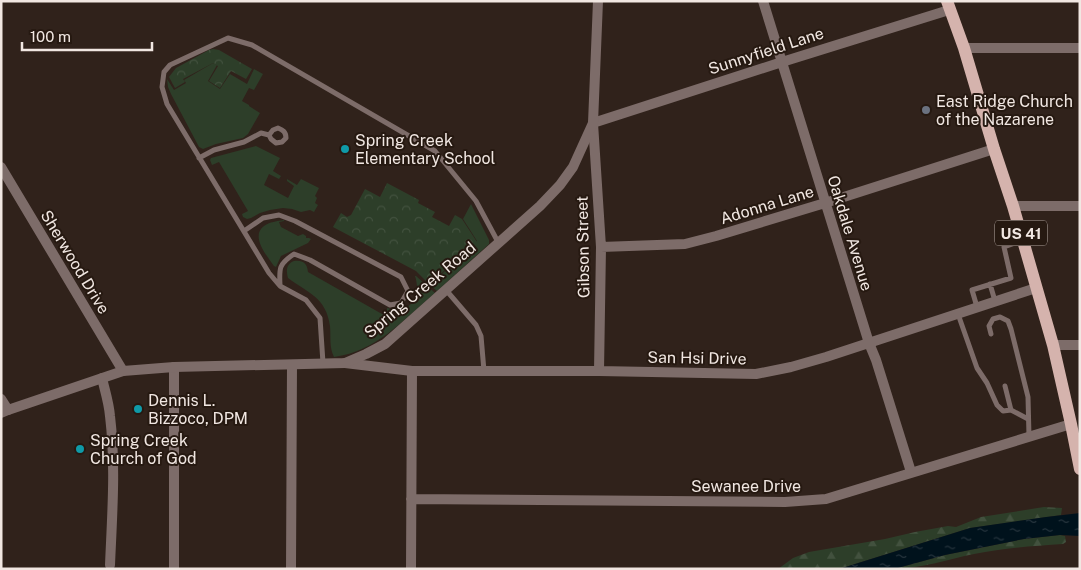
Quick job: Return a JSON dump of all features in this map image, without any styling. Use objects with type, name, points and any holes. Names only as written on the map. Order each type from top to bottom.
[{"type":"main road","name":"US 41","points":[[948,6],[964,48],[1013,206],[1053,345],[1080,469]]},
{"type":"street","name":"Spring Creek Road","points":[[5,412],[123,371],[174,367],[345,363],[385,344],[540,206],[560,185],[573,167],[592,123],[598,1]]},
{"type":"street","name":"Oakdale Avenue","points":[[763,1],[911,472]]},
{"type":"street","name":"Sunnyfield Lane","points":[[592,123],[948,6]]},
{"type":"street","points":[[964,48],[1080,48]]},
{"type":"street","name":"Gibson Street","points":[[592,123],[601,247],[599,371]]},
{"type":"street","name":"Adonna Lane","points":[[601,247],[686,244],[826,203],[994,149]]},
{"type":"street","name":"Sherwood Drive","points":[[1,167],[123,371]]},
{"type":"street","points":[[1013,206],[1080,206]]},
{"type":"street","name":"San Hsi Drive","points":[[345,363],[412,371],[599,371],[756,374],[791,367],[1036,288]]},
{"type":"street","points":[[1053,345],[1080,345]]},
{"type":"street","points":[[291,569],[292,365]]},
{"type":"street","points":[[174,367],[174,569]]},
{"type":"street","points":[[411,569],[412,371]]},
{"type":"street","points":[[102,378],[110,414],[114,474],[110,565]]},
{"type":"street","points":[[1,399],[5,412]]},
{"type":"street","name":"Sewanee Drive","points":[[411,499],[785,502],[826,499],[1071,424]]},
{"type":"lane","points":[[323,363],[320,318],[306,300],[280,286],[269,273],[167,104],[162,87],[164,72],[170,65],[228,38],[252,45],[435,151],[476,201],[498,243]]},
{"type":"lane","points":[[199,158],[214,150],[244,142],[261,134],[269,135]]},
{"type":"lane","points":[[244,231],[263,218],[279,215],[295,220],[400,277],[408,291],[401,303],[390,305],[310,260],[294,254],[284,261],[279,271],[280,286]]},
{"type":"lane","points":[[977,308],[972,290],[1011,278],[1004,247],[1023,240]]},
{"type":"lane","points":[[990,284],[995,302]]},
{"type":"lane","points":[[446,290],[476,325],[481,336],[484,371]]},
{"type":"lane","points":[[958,314],[977,368],[987,383],[997,406],[1003,411],[1010,410],[1028,419]]},
{"type":"lane","points":[[991,334],[989,326],[993,319],[1000,317],[1008,321],[1028,397],[1029,436]]},
{"type":"lane","points":[[1005,386],[1010,410]]},
{"type":"green space","points":[[213,49],[219,50],[252,69],[246,79],[231,71],[220,88],[209,81],[218,66],[213,63],[183,79],[185,82],[175,88],[169,77],[176,68]]},
{"type":"green space","points":[[213,63],[217,65],[208,81],[220,89],[230,74],[247,84],[254,69],[263,74],[254,90],[249,88],[242,101],[260,113],[248,134],[243,138],[203,149],[199,147],[171,94],[167,79],[174,90],[186,83],[184,80]]},
{"type":"green space","points":[[256,146],[280,158],[273,171],[281,176],[279,179],[269,174],[264,185],[288,198],[294,186],[287,179],[297,185],[301,179],[319,188],[315,196],[317,198],[315,203],[318,205],[314,212],[310,210],[301,212],[283,208],[260,213],[247,219],[243,217],[242,214],[248,211],[219,162],[212,165],[210,160],[211,158]]},
{"type":"green space","points":[[387,183],[419,200],[418,203],[435,212],[432,217],[449,226],[455,215],[462,219],[477,242],[429,284],[416,271],[333,227],[341,213],[347,217],[351,215],[365,189],[380,197]]},
{"type":"green space","points":[[471,204],[489,240],[489,244],[437,291],[430,285],[477,241],[463,219]]},
{"type":"green space","points":[[284,220],[279,222],[281,227],[298,236],[303,234],[306,238],[311,239],[308,243],[281,256],[276,267],[264,252],[259,235],[260,230],[264,226]]},
{"type":"green space","points":[[294,261],[304,263],[307,266],[308,272],[382,314],[387,313],[387,308],[402,309],[412,302],[417,291],[415,276],[435,293],[389,333],[363,348],[349,354],[334,357],[331,346],[330,326],[325,308],[309,292],[288,278],[287,268]]},
{"type":"green space","points":[[1044,507],[1062,508],[1061,515],[970,528],[839,569],[778,569],[793,558],[809,552],[948,526],[956,527],[981,517]]},
{"type":"green space","points":[[1065,536],[1066,542],[1063,544],[996,550],[924,566],[894,569],[945,555],[1024,539]]},
{"type":"water","points":[[1080,513],[1080,536],[1060,535],[1024,539],[945,555],[894,569],[839,569],[970,528]]},
{"type":"place","name":"East Ridge Church of the Nazarene","points":[[926,110]]},
{"type":"place","name":"Spring Creek Elementary School","points":[[345,149]]},
{"type":"place","name":"Dennis L. Bizzoco, DPM","points":[[138,409]]},
{"type":"place","name":"Spring Creek Church of God","points":[[80,449]]}]
